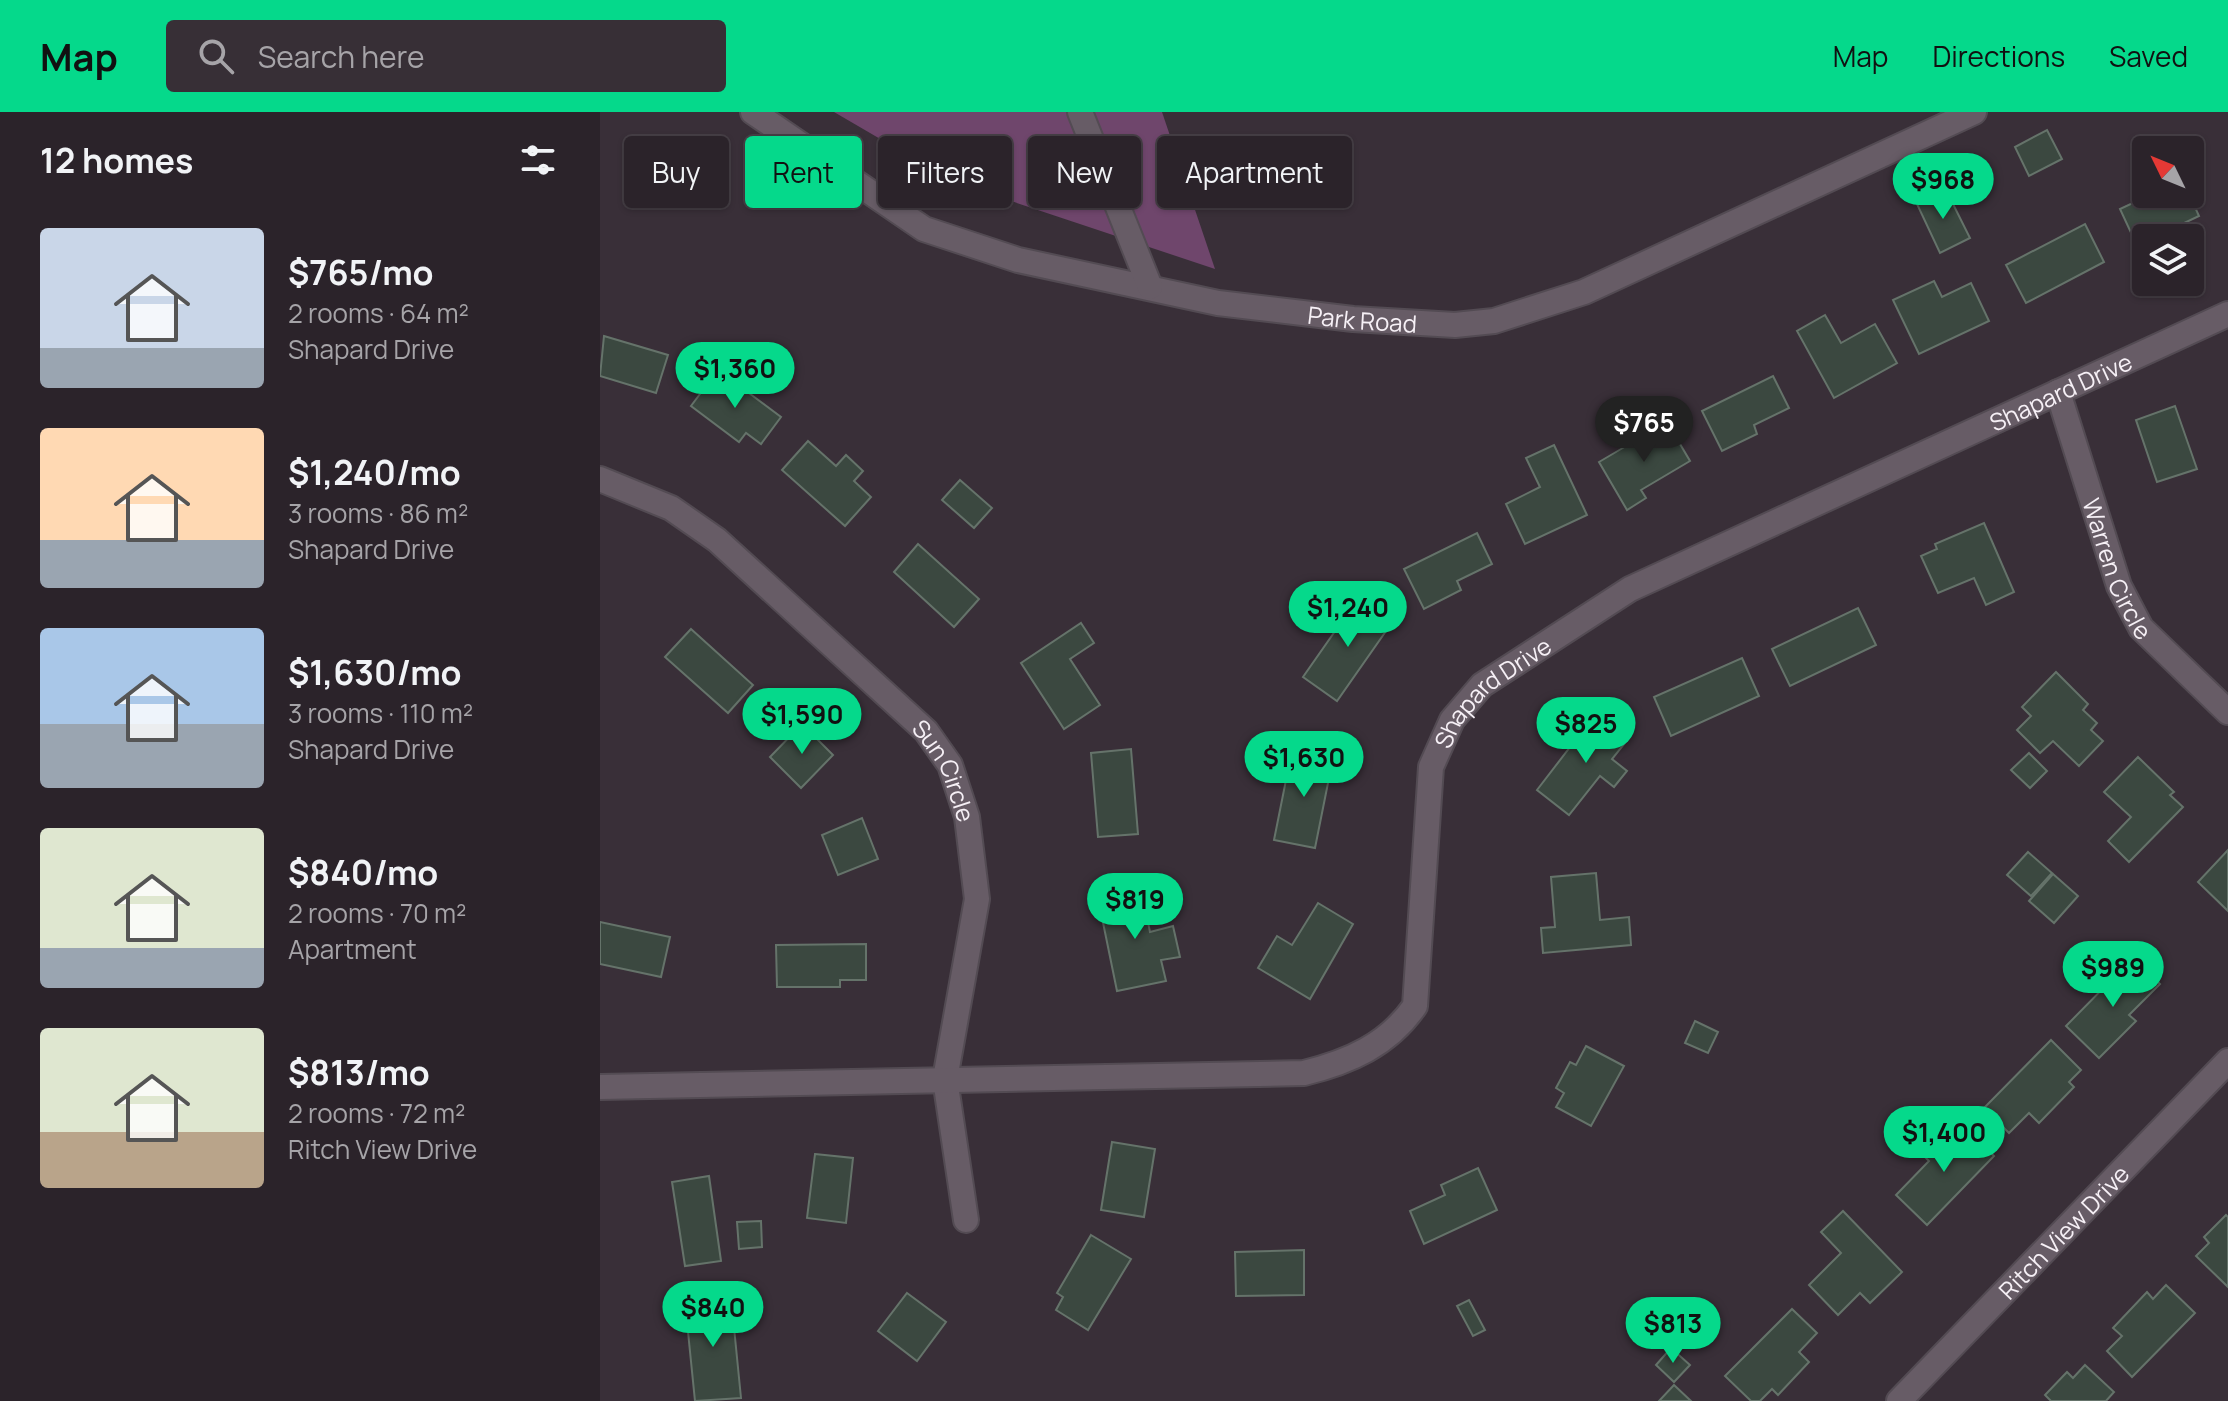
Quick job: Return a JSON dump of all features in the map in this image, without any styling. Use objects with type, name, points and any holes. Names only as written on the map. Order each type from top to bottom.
[{"type":"street","name":"Park Road","points":[[753,112],[924,229],[1018,260],[1218,303],[1353,319],[1455,325],[1494,321],[1584,292],[1974,112]]},
{"type":"street","points":[[1080,112],[1150,287]]},
{"type":"street","name":"Shapard Drive","points":[[945,1079],[1304,1073],[1343,1064],[1380,1042],[1401,1027],[1415,1006],[1431,767],[1452,720],[1482,685],[1630,589],[2228,314]]},
{"type":"street","name":"Warren Circle","points":[[2058,392],[2119,586],[2141,628],[2228,712]]},
{"type":"street","name":"Sun Circle","points":[[600,479],[671,508],[717,540],[926,731],[950,765],[967,817],[977,899],[945,1079],[966,1220]]},
{"type":"street","name":"Ritch View Drive","points":[[1899,1401],[2228,1061]]},
{"type":"street","points":[[600,1087],[945,1079]]},
{"type":"shaded area","points":[[834,112],[1162,112],[1170,136],[1157,136],[1157,208],[1194,208],[1215,269],[1032,208],[1141,208],[1141,136],[1028,136],[1028,207],[1012,201],[1012,136],[878,138]]},
{"type":"building","points":[[2047,130],[2062,159],[2029,176],[2015,147]]},
{"type":"building","points":[[1946,190],[1970,238],[1940,253],[1917,204]]},
{"type":"building","points":[[2132,203],[2132,208],[2195,208],[2199,216],[2182,224],[2132,224],[2132,235],[2120,209]]},
{"type":"building","points":[[2085,224],[2104,262],[2026,303],[2006,265]]},
{"type":"building","points":[[1934,281],[1942,297],[1971,283],[1989,321],[1919,354],[1893,300]]},
{"type":"building","points":[[1825,315],[1841,343],[1875,324],[1897,363],[1834,398],[1797,331]]},
{"type":"building","points":[[604,336],[668,355],[656,393],[600,376]]},
{"type":"building","points":[[718,370],[781,417],[761,444],[746,433],[739,442],[691,406]]},
{"type":"building","points":[[1773,376],[1789,408],[1754,425],[1757,434],[1722,451],[1702,411]]},
{"type":"building","points":[[2175,406],[2197,469],[2157,482],[2136,420]]},
{"type":"building","points":[[1667,422],[1690,461],[1641,490],[1646,498],[1627,510],[1599,462]]},
{"type":"building","points":[[808,441],[836,466],[846,455],[863,471],[854,481],[871,497],[845,526],[782,470]]},
{"type":"building","points":[[1554,445],[1587,515],[1525,544],[1506,504],[1540,487],[1526,458]]},
{"type":"building","points":[[960,480],[992,508],[974,528],[942,500]]},
{"type":"building","points":[[1984,523],[2014,592],[1986,605],[1974,578],[1938,593],[1921,556],[1937,549],[1935,544]]},
{"type":"building","points":[[1477,533],[1492,564],[1457,581],[1461,590],[1424,609],[1404,569]]},
{"type":"building","points":[[918,544],[979,599],[954,627],[894,572]]},
{"type":"building","points":[[1359,597],[1393,621],[1337,701],[1303,677]]},
{"type":"building","points":[[1858,608],[1876,645],[1790,686],[1772,649]]},
{"type":"building","points":[[1081,623],[1094,643],[1070,659],[1100,705],[1064,729],[1021,663]]},
{"type":"building","points":[[691,629],[753,685],[728,713],[665,657]]},
{"type":"building","points":[[1742,658],[1759,696],[1671,736],[1654,697]]},
{"type":"building","points":[[2056,672],[2088,704],[2083,710],[2097,723],[2091,730],[2103,741],[2079,766],[2053,741],[2040,753],[2017,730],[2031,716],[2022,707]]},
{"type":"building","points":[[1597,712],[1629,738],[1612,759],[1627,771],[1614,787],[1600,776],[1569,815],[1537,790]]},
{"type":"building","points":[[802,724],[833,755],[801,788],[770,757]]},
{"type":"building","points":[[1131,749],[1138,834],[1098,837],[1091,753]]},
{"type":"building","points":[[1292,750],[1333,758],[1315,848],[1274,840]]},
{"type":"building","points":[[2029,753],[2047,771],[2030,788],[2011,770]]},
{"type":"building","points":[[2138,757],[2174,792],[2170,795],[2183,807],[2129,862],[2108,841],[2131,817],[2104,792]]},
{"type":"building","points":[[862,818],[878,859],[838,875],[822,835]]},
{"type":"building","points":[[2228,850],[2228,911],[2198,882]]},
{"type":"building","points":[[2028,852],[2052,873],[2031,896],[2007,875]]},
{"type":"building","points":[[1596,873],[1600,920],[1629,917],[1631,945],[1543,953],[1541,928],[1555,927],[1551,877]]},
{"type":"building","points":[[2053,874],[2078,896],[2054,923],[2029,901]]},
{"type":"building","points":[[1141,889],[1150,932],[1173,926],[1180,957],[1161,960],[1166,981],[1117,991],[1098,898]]},
{"type":"building","points":[[1318,903],[1353,924],[1310,999],[1258,968],[1277,936],[1292,945]]},
{"type":"building","points":[[600,922],[670,937],[661,977],[600,964]]},
{"type":"building","points":[[866,944],[866,980],[840,980],[840,987],[777,987],[776,945]]},
{"type":"building","points":[[2133,958],[2160,984],[2129,1015],[2136,1021],[2099,1058],[2066,1026]]},
{"type":"building","points":[[1695,1021],[1718,1032],[1708,1053],[1685,1043]]},
{"type":"building","points":[[2051,1040],[2081,1070],[2069,1082],[2074,1087],[2039,1123],[2029,1113],[2009,1133],[1984,1108]]},
{"type":"building","points":[[1586,1046],[1624,1066],[1591,1126],[1556,1107],[1564,1093],[1556,1088],[1570,1062],[1576,1065]]},
{"type":"building","points":[[1965,1127],[1994,1156],[1927,1225],[1896,1195],[1929,1161],[1920,1152],[1934,1137],[1945,1148]]},
{"type":"building","points":[[1112,1142],[1155,1149],[1144,1217],[1101,1210]]},
{"type":"building","points":[[815,1154],[853,1158],[846,1223],[807,1218]]},
{"type":"building","points":[[1478,1168],[1497,1210],[1424,1244],[1410,1211],[1445,1195],[1441,1185]]},
{"type":"building","points":[[709,1176],[721,1261],[685,1266],[672,1182]]},
{"type":"building","points":[[1843,1211],[1902,1272],[1870,1303],[1860,1293],[1838,1315],[1809,1285],[1841,1253],[1821,1232]]},
{"type":"building","points":[[2226,1215],[2228,1287],[2196,1256],[2209,1243],[2204,1237]]},
{"type":"building","points":[[761,1221],[762,1247],[739,1249],[737,1222]]},
{"type":"building","points":[[1091,1235],[1131,1259],[1088,1330],[1056,1310],[1063,1297],[1057,1293]]},
{"type":"building","points":[[1304,1250],[1304,1295],[1236,1296],[1235,1252]]},
{"type":"building","points":[[2166,1285],[2195,1313],[2132,1377],[2107,1351],[2122,1336],[2113,1328],[2147,1292],[2153,1299]]},
{"type":"building","points":[[907,1293],[946,1322],[917,1361],[878,1331]]},
{"type":"building","points":[[731,1297],[741,1398],[695,1401],[685,1302]]},
{"type":"building","points":[[1469,1300],[1485,1330],[1473,1336],[1457,1306]]},
{"type":"building","points":[[1792,1309],[1817,1333],[1799,1352],[1809,1362],[1778,1395],[1772,1389],[1760,1401],[1751,1401],[1725,1376]]},
{"type":"building","points":[[1671,1348],[1690,1365],[1674,1382],[1656,1365]]},
{"type":"building","points":[[2085,1365],[2114,1392],[2106,1401],[2051,1401],[2045,1395],[2067,1372],[2073,1378]]},
{"type":"building","points":[[1674,1385],[1691,1401],[1659,1401]]}]
